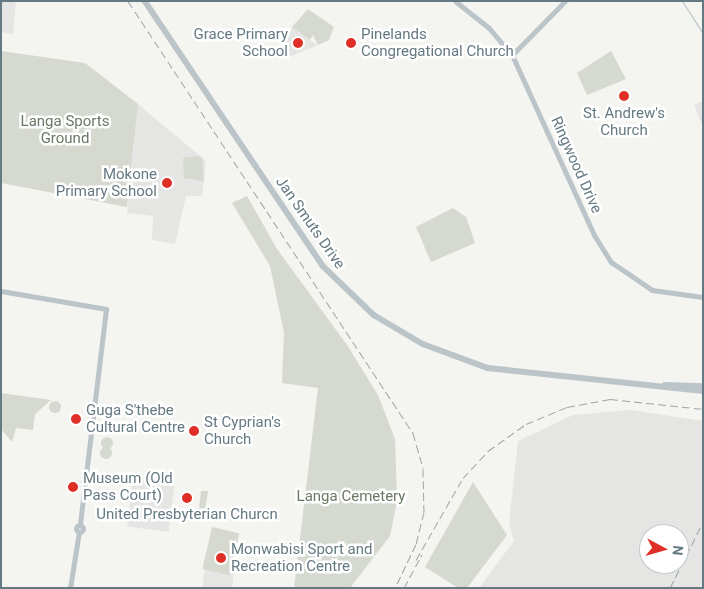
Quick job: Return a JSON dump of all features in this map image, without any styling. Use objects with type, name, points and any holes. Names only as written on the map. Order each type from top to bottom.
[{"type":"main road","name":"Jan Smuts Drive","points":[[145,1],[323,266],[374,315],[423,344],[474,364],[614,384],[703,391]]},
{"type":"main road","name":"Jan Smuts Drive","points":[[614,384],[703,386]]},
{"type":"street","name":"Ringwood Drive","points":[[455,1],[489,28],[512,55],[606,256],[624,274],[652,290],[703,297]]},
{"type":"street","points":[[512,55],[565,1]]},
{"type":"street","points":[[1,291],[106,308],[80,526],[70,588]]},
{"type":"shaded area","points":[[1,1],[16,1],[13,34],[1,32]]},
{"type":"shaded area","name":"Grace Primary School","points":[[292,27],[318,45],[292,56],[284,54],[282,42]]},
{"type":"shaded area","points":[[703,101],[703,127],[694,105]]},
{"type":"shaded area","name":"Mokone Primary School","points":[[138,104],[206,161],[202,196],[186,196],[175,244],[152,240],[153,216],[127,213]]},
{"type":"shaded area","points":[[631,410],[703,421],[703,588],[479,588],[514,541],[509,523],[518,441],[573,415]]},
{"type":"shaded area","points":[[133,478],[175,483],[169,532],[127,527]]},
{"type":"shaded area","points":[[205,569],[234,572],[232,588],[202,588]]},
{"type":"green space","points":[[308,9],[334,27],[329,40],[318,45],[313,35],[310,40],[292,27]]},
{"type":"green space","name":"Langa Sports Ground","points":[[1,51],[85,63],[138,104],[127,207],[1,183]]},
{"type":"green space","points":[[611,51],[626,79],[587,95],[577,73]]},
{"type":"green space","points":[[202,157],[204,181],[184,178],[183,158]]},
{"type":"green space","name":"Langa Cemetery","points":[[247,196],[277,249],[347,345],[378,395],[395,439],[397,501],[390,536],[350,588],[294,588],[318,388],[282,383],[284,333],[270,266],[232,203]]},
{"type":"green space","points":[[453,208],[466,217],[475,243],[431,262],[416,227]]},
{"type":"green space","points":[[1,393],[51,400],[35,414],[33,430],[16,428],[12,442],[1,429]]},
{"type":"green space","points":[[53,401],[57,401],[61,407],[57,413],[53,413],[49,409],[49,405]]},
{"type":"green space","points":[[105,437],[109,437],[113,443],[109,449],[105,449],[101,445],[101,441]]},
{"type":"green space","points":[[106,447],[112,453],[106,459],[100,453]]},
{"type":"green space","points":[[473,482],[507,535],[467,588],[458,588],[425,567]]},
{"type":"green space","points":[[201,491],[208,491],[205,511],[199,510]]},
{"type":"green space","name":"Monwabisi Sport and Recreation Centre","points":[[212,527],[239,533],[230,575],[202,569]]},
{"type":"waterway","points":[[682,1],[703,33]]},
{"type":"railway","points":[[128,1],[413,433],[423,469],[424,512],[416,544],[395,588]]},
{"type":"railway","points":[[416,560],[463,478],[488,451],[526,424],[567,407],[610,399],[703,409]]},
{"type":"railway","points":[[670,588],[703,522]]},
{"type":"railway","points":[[404,588],[422,554]]},
{"type":"place","name":"Grace Primary School","points":[[298,43]]},
{"type":"place","name":"Pinelands Congregational Church","points":[[351,43]]},
{"type":"place","name":"St. Andrew's Church","points":[[624,96]]},
{"type":"place","name":"Mokone Primary School","points":[[167,183]]},
{"type":"place","name":"Guga S'thebe Cultural Centre","points":[[76,419]]},
{"type":"place","name":"St Cyprian's Church","points":[[194,431]]},
{"type":"place","name":"Museum (Old Pass Court)","points":[[73,487]]},
{"type":"place","name":"United Presbyterian Churcn","points":[[187,498]]},
{"type":"place","name":"Monwabisi Sport and Recreation Centre","points":[[221,558]]}]
